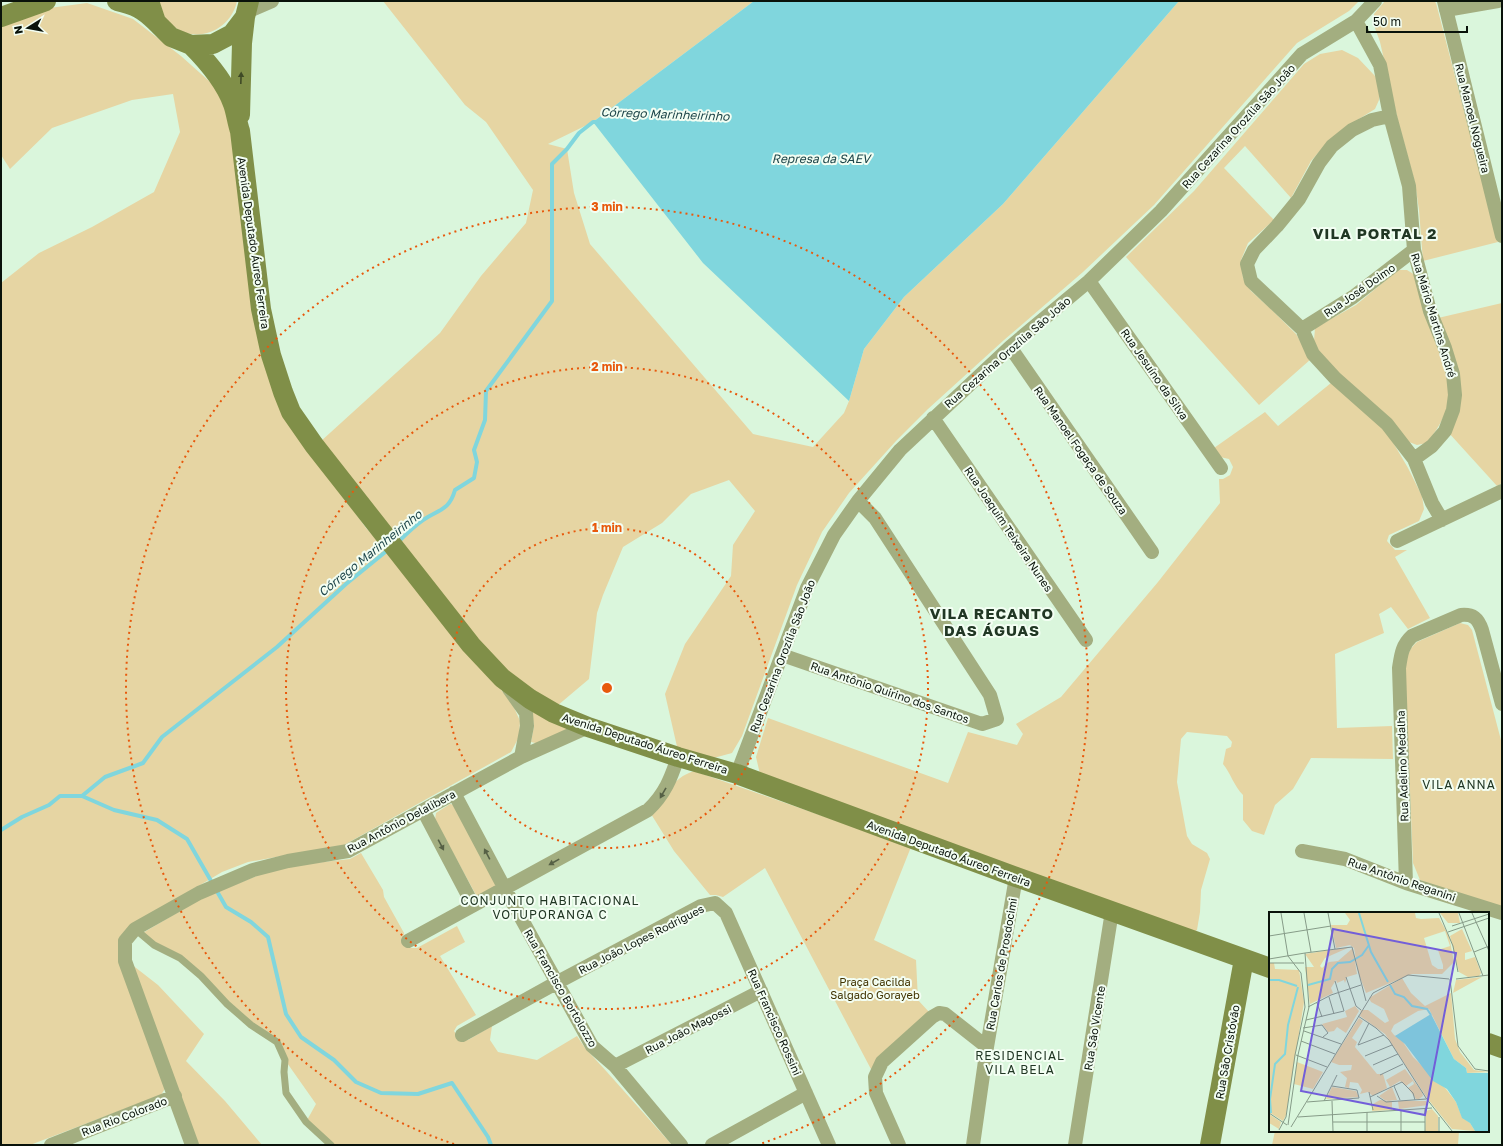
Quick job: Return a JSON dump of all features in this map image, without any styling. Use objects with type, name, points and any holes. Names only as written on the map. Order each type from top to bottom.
[{"type":"main road","points":[[1,18],[43,2],[59,1]]},
{"type":"main road","points":[[117,1],[127,3],[143,10],[171,37],[191,45],[212,44],[232,34],[247,10]]},
{"type":"main road","points":[[149,1],[156,22]]},
{"type":"main road","name":"Avenida Deputado Áureo Ferreira","points":[[247,10],[242,43],[240,131],[261,309],[271,355],[282,392],[300,427],[471,645],[502,678],[530,699],[554,713],[588,727],[678,757],[737,774],[1112,912],[1269,968]]},
{"type":"main road","name":"Avenida Deputado Áureo Ferreira","points":[[191,45],[201,54],[221,82],[232,103],[240,131]]},
{"type":"main road","name":"Rua São Cristóvão","points":[[1210,1145],[1244,959]]},
{"type":"main road","points":[[1489,1043],[1502,1048]]},
{"type":"street","points":[[247,10],[272,1]]},
{"type":"street","name":"Rua Cezarina Orozília São João","points":[[737,774],[807,588],[834,534],[858,501],[900,450],[1010,347],[1089,281],[1161,211],[1302,54],[1356,21],[1374,1]]},
{"type":"street","points":[[1445,6],[1498,1]]},
{"type":"street","name":"Rua Manoel Nogueira","points":[[1445,6],[1500,220],[1502,236]]},
{"type":"street","name":"Rua Mário Martins André","points":[[1356,21],[1380,65],[1390,116],[1409,186],[1414,250],[1430,311],[1445,348],[1453,374],[1455,394],[1454,410],[1445,431],[1432,446],[1414,459]]},
{"type":"street","points":[[1390,116],[1372,120],[1352,130],[1332,146],[1319,163],[1299,199],[1278,226],[1254,250],[1247,264],[1248,273],[1251,281],[1302,329],[1313,354],[1322,364],[1335,378],[1388,424],[1414,459],[1432,503],[1442,520]]},
{"type":"street","name":"Rua José Doimo","points":[[1302,329],[1353,297],[1414,250]]},
{"type":"street","name":"Rua Jesuíno da Silva","points":[[1089,281],[1221,468]]},
{"type":"street","name":"Rua Manoel Fogaça de Souza","points":[[1010,347],[1152,552]]},
{"type":"street","name":"Rua Joaquim Teixeira Nunes","points":[[933,418],[1086,640]]},
{"type":"street","points":[[1397,541],[1502,491]]},
{"type":"street","name":"Rua Antônio Quirino dos Santos","points":[[782,655],[982,724],[997,720],[990,695],[875,518],[858,501]]},
{"type":"street","name":"Rua Adelino Medalha","points":[[1406,883],[1399,668],[1402,648],[1412,636],[1461,615],[1469,614],[1475,617],[1479,621],[1482,630],[1502,704]]},
{"type":"street","points":[[502,678],[526,713],[528,726],[521,756]]},
{"type":"street","name":"Rua Antônio Delalibera","points":[[175,1096],[125,961],[125,941],[136,929],[199,892],[253,870],[288,861],[348,851],[521,756],[588,727]]},
{"type":"street","points":[[408,941],[648,810],[659,800],[670,780],[678,757]]},
{"type":"street","name":"Rua Francisco Bortolozzo","points":[[454,793],[556,983],[592,1046],[615,1066],[681,1145]]},
{"type":"street","points":[[423,810],[473,905]]},
{"type":"street","name":"Rua Antônio Reganini","points":[[1302,851],[1345,859],[1406,883],[1502,913]]},
{"type":"street","name":"Rua Carlos de Prosdocimi","points":[[973,1145],[987,1047],[1016,877]]},
{"type":"street","name":"Rua João Lopes Rodrigues","points":[[462,1035],[701,906],[715,903]]},
{"type":"street","name":"Rua Francisco Rossini","points":[[715,903],[726,913],[829,1145]]},
{"type":"street","name":"Rua São Vicente","points":[[1075,1145],[1112,912]]},
{"type":"street","name":"Rua João Magossi","points":[[615,1066],[761,991]]},
{"type":"street","points":[[899,1145],[876,1093],[876,1077],[882,1062],[932,1017],[939,1013],[945,1014],[987,1047]]},
{"type":"street","points":[[712,1145],[806,1093]]},
{"type":"street","points":[[175,1096],[192,1145]]},
{"type":"street","name":"Rua Rio Colorado","points":[[50,1145],[175,1096]]},
{"type":"lane","points":[[136,929],[154,945],[180,958],[202,976],[227,1004],[251,1025],[277,1042],[284,1060],[286,1093],[306,1122],[331,1145]]},
{"type":"green space","points":[[156,1],[237,1],[234,11],[228,20],[220,27],[212,32],[192,34],[182,32],[167,21],[161,14]]},
{"type":"green space","points":[[383,1],[754,1],[593,122],[548,144],[567,149],[574,193],[590,244],[753,434],[813,447],[844,413],[864,349],[904,297],[1003,204],[1179,1],[1359,1],[1349,11],[1297,43],[1154,205],[1083,272],[1004,340],[928,409],[896,441],[849,493],[822,532],[797,585],[742,736],[732,753],[710,759],[678,751],[665,694],[685,644],[731,576],[733,545],[755,511],[729,480],[691,494],[662,523],[623,547],[597,613],[589,679],[557,706],[506,674],[320,442],[440,333],[481,276],[526,223],[533,190],[486,122],[465,105]]},
{"type":"green space","points":[[1385,1],[1434,1],[1436,3],[1498,242],[1423,261],[1419,210],[1415,183],[1398,121],[1380,42],[1375,28],[1374,14]]},
{"type":"green space","points":[[87,3],[133,19],[181,56],[218,89],[226,109],[296,430],[366,528],[387,551],[512,703],[520,721],[519,737],[511,752],[344,845],[248,862],[222,872],[150,915],[120,940],[166,1087],[161,1095],[30,1145],[1,1145],[1,283],[39,253],[92,227],[154,192],[180,132],[173,94],[132,100],[52,128],[10,169],[1,155],[1,25],[42,9]]},
{"type":"green space","points":[[1342,50],[1358,58],[1375,76],[1380,86],[1379,100],[1375,109],[1346,127],[1326,144],[1311,161],[1291,198],[1245,146],[1224,168],[1274,220],[1248,243],[1241,260],[1243,278],[1251,291],[1296,334],[1311,359],[1259,405],[1126,257],[1194,191],[1304,64],[1320,54]]},
{"type":"green space","points":[[1398,270],[1407,270],[1415,275],[1444,359],[1449,392],[1448,405],[1434,434],[1427,443],[1417,445],[1409,442],[1317,353],[1314,341],[1315,328],[1356,305]]},
{"type":"green space","points":[[1502,303],[1502,483],[1497,486],[1448,432],[1457,410],[1438,318]]},
{"type":"green space","points":[[1331,383],[1384,427],[1408,468],[1422,496],[1424,509],[1419,521],[1389,535],[1387,541],[1395,550],[1407,550],[1395,557],[1430,618],[1408,629],[1391,607],[1379,614],[1384,633],[1335,654],[1337,728],[1392,726],[1393,759],[1311,758],[1293,789],[1275,805],[1264,835],[1252,831],[1243,820],[1243,795],[1237,788],[1223,764],[1226,749],[1231,747],[1232,742],[1227,736],[1187,732],[1181,739],[1177,782],[1187,836],[1192,844],[1207,853],[1210,859],[1201,890],[1197,930],[1194,932],[760,774],[756,757],[768,718],[948,783],[968,732],[1017,745],[1023,734],[1016,724],[1061,697],[1158,582],[1220,503],[1219,479],[1223,479],[1230,475],[1233,467],[1229,459],[1220,457],[1214,448],[1265,412],[1278,426]]},
{"type":"green space","points":[[1460,623],[1468,625],[1472,630],[1502,744],[1502,909],[1420,880],[1413,863],[1405,669],[1406,661],[1408,654],[1417,642]]},
{"type":"green space","points":[[531,709],[573,729],[540,744],[531,742],[534,726]]},
{"type":"green space","name":"Praça Cacilda Salgado Gorayeb","points":[[694,771],[911,847],[874,940],[916,960],[918,1000],[929,1012],[873,1073],[765,868],[723,897],[710,895],[674,851],[651,814],[674,783],[686,774]]},
{"type":"green space","points":[[450,804],[455,805],[496,883],[495,889],[480,897],[476,895],[435,820],[436,813]]},
{"type":"green space","points":[[361,853],[383,890],[384,897],[404,933],[403,939],[408,948],[417,948],[457,926],[465,942],[440,956],[476,1015],[457,1026],[454,1031],[460,1040],[468,1040],[492,1026],[490,1040],[498,1052],[537,1060],[577,1036],[585,1048],[672,1145],[331,1145],[306,1122],[316,1104],[285,1060],[277,1042],[251,1025],[202,976],[141,934],[202,898],[259,875],[288,866],[350,859]]},
{"type":"green space","points":[[131,964],[158,985],[204,1034],[186,1061],[225,1101],[262,1145],[196,1145]]},
{"type":"green space","points":[[1275,1132],[1459,1132],[1458,1145],[1272,1145]]},
{"type":"water","name":"Represa da SAEV","points":[[754,1],[1179,1],[1003,204],[904,297],[864,349],[849,401],[703,263],[593,122]]},
{"type":"waterway","name":"Córrego Marinheirinho","points":[[397,543],[420,522],[443,509],[450,502],[455,490],[474,478],[477,462],[474,450],[485,420],[486,391],[552,301],[552,164],[567,149],[579,133],[593,122],[597,122]]},
{"type":"waterway","name":"Córrego Marinheirinho","points":[[1,830],[22,817],[49,805],[60,796],[82,796],[105,777],[143,763],[162,737],[277,647],[346,584],[389,549]]},
{"type":"waterway","points":[[82,796],[114,810],[157,820],[187,839],[226,907],[251,922],[268,937],[286,1014],[301,1037],[334,1060],[356,1082],[381,1093],[418,1094],[452,1083],[488,1137],[491,1145]]},
{"type":"district","name":"VILA PORTAL 2","points":[[1375,233]]},
{"type":"district","name":"VILA RECANTO DAS ÁGUAS","points":[[992,622]]},
{"type":"district","name":"VILA ANNA","points":[[1459,784]]},
{"type":"district","name":"CONJUNTO HABITACIONAL VOTUPORANGA C","points":[[550,907]]},
{"type":"district","name":"RESIDENCIAL VILA BELA","points":[[1020,1062]]}]
